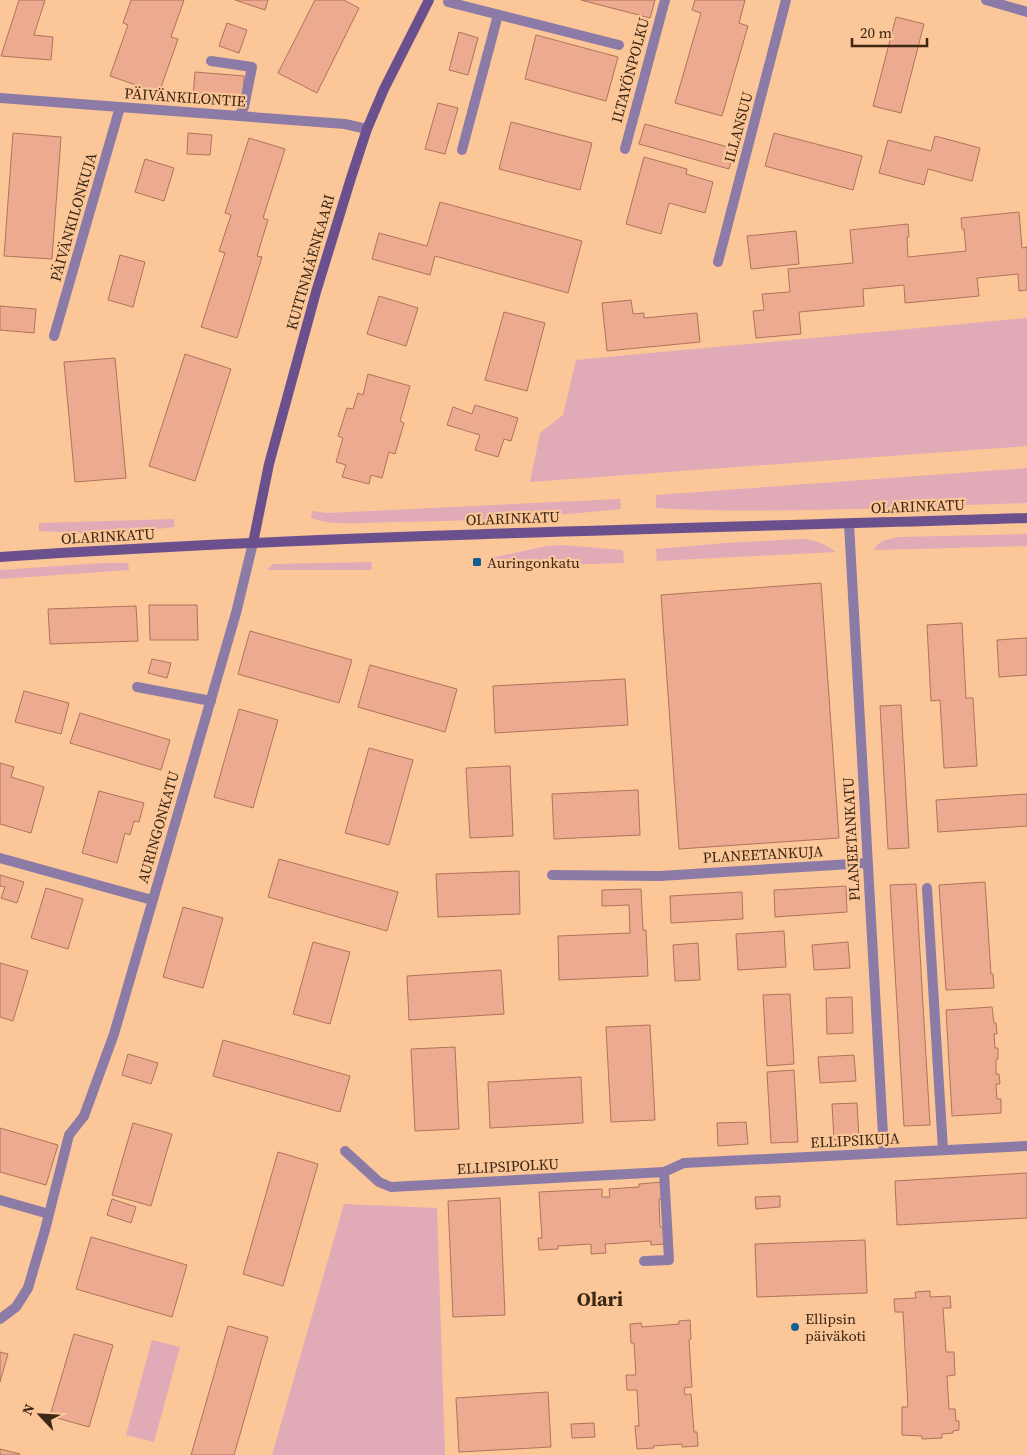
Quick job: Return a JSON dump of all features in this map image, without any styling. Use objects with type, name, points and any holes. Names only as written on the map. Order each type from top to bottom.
[{"type":"main road","name":"KUITINMÄENKAARI","points":[[254,543],[269,464],[313,302],[348,187],[384,89],[429,0]]},
{"type":"main road","name":"OLARINKATU","points":[[0,557],[254,543],[476,534],[1027,518]]},
{"type":"street","name":"ILTAYÖNPOLKU","points":[[625,149],[665,0]]},
{"type":"street","name":"ILLANSUU","points":[[718,262],[786,0]]},
{"type":"street","points":[[986,0],[1027,12]]},
{"type":"street","points":[[448,2],[619,45]]},
{"type":"street","points":[[462,150],[498,15]]},
{"type":"street","points":[[211,61],[252,67],[244,108],[239,116]]},
{"type":"street","name":"PÄIVÄNKILONTIE","points":[[0,98],[345,124],[368,129]]},
{"type":"street","name":"PÄIVÄNKILONKUJA","points":[[54,336],[120,107]]},
{"type":"street","name":"PLANEETANKATU","points":[[849,524],[884,1153]]},
{"type":"street","name":"AURINGONKATU","points":[[0,1319],[16,1307],[28,1288],[69,1135],[84,1116],[114,1034],[211,701],[254,543]]},
{"type":"street","points":[[138,687],[211,701]]},
{"type":"street","points":[[0,858],[152,900]]},
{"type":"street","name":"PLANEETANKUJA","points":[[552,875],[660,876],[868,863]]},
{"type":"street","points":[[927,888],[943,1150]]},
{"type":"street","name":"ELLIPSIKUJA","points":[[684,1163],[1027,1146]]},
{"type":"street","name":"ELLIPSIPOLKU","points":[[344,1151],[379,1182],[392,1187],[664,1172],[684,1163]]},
{"type":"street","points":[[644,1261],[669,1260],[664,1172]]},
{"type":"street","points":[[0,1200],[49,1214]]},
{"type":"shaded area","points":[[1027,318],[1027,446],[530,482],[540,433],[563,415],[576,360]]},
{"type":"shaded area","points":[[1027,468],[1027,503],[749,511],[656,508],[656,495]]},
{"type":"shaded area","points":[[620,499],[621,509],[508,518],[352,523],[321,521],[311,518],[312,511],[328,513]]},
{"type":"shaded area","points":[[174,519],[174,527],[126,533],[94,534],[39,531],[39,523]]},
{"type":"shaded area","points":[[1027,534],[1027,546],[874,550],[881,542],[899,537]]},
{"type":"shaded area","points":[[801,539],[819,542],[836,552],[657,561],[656,549]]},
{"type":"shaded area","points":[[563,545],[623,550],[624,563],[494,567],[495,557],[547,546]]},
{"type":"shaded area","points":[[372,562],[371,570],[267,570],[273,564]]},
{"type":"shaded area","points":[[128,563],[129,570],[0,579],[0,570]]},
{"type":"shaded area","points":[[344,1204],[437,1208],[445,1455],[272,1455]]},
{"type":"shaded area","points":[[152,1340],[180,1347],[154,1442],[126,1435]]},
{"type":"building","points":[[19,0],[45,0],[34,35],[53,37],[51,60],[1,56]]},
{"type":"building","points":[[131,0],[184,0],[171,37],[178,39],[159,93],[110,76],[128,25],[123,23]]},
{"type":"building","points":[[235,0],[268,0],[265,10]]},
{"type":"building","points":[[315,0],[344,0],[359,8],[317,93],[278,73]]},
{"type":"building","points":[[581,0],[655,0],[650,18]]},
{"type":"building","points":[[695,0],[745,0],[739,23],[748,26],[722,116],[675,103],[701,13],[692,10]]},
{"type":"building","points":[[896,17],[924,24],[901,113],[873,106]]},
{"type":"building","points":[[227,23],[247,30],[239,53],[219,46]]},
{"type":"building","points":[[459,32],[478,38],[468,75],[449,70]]},
{"type":"building","points":[[536,35],[618,57],[606,101],[525,79]]},
{"type":"building","points":[[195,72],[244,76],[243,102],[193,98]]},
{"type":"building","points":[[438,103],[458,108],[445,154],[425,149]]},
{"type":"building","points":[[511,122],[592,143],[580,190],[499,169]]},
{"type":"building","points":[[645,124],[735,149],[729,169],[639,144]]},
{"type":"building","points":[[13,133],[61,137],[52,259],[4,256]]},
{"type":"building","points":[[188,133],[212,135],[210,155],[187,154]]},
{"type":"building","points":[[774,133],[862,156],[853,190],[765,166]]},
{"type":"building","points":[[935,136],[980,148],[972,181],[928,169],[924,185],[879,173],[888,140],[931,151]]},
{"type":"building","points":[[249,138],[285,149],[263,218],[268,220],[257,256],[262,257],[237,338],[201,327],[225,253],[219,251],[231,215],[225,213]]},
{"type":"building","points":[[644,157],[687,169],[686,174],[713,182],[705,213],[669,203],[661,234],[626,224]]},
{"type":"building","points":[[145,159],[174,168],[164,201],[135,192]]},
{"type":"building","points":[[440,202],[582,241],[568,293],[435,256],[430,275],[372,259],[379,233],[427,246]]},
{"type":"building","points":[[1019,212],[1022,248],[1027,247],[1027,290],[1019,291],[1018,274],[977,278],[979,296],[905,303],[904,285],[863,289],[864,306],[799,312],[801,334],[756,338],[753,311],[764,310],[762,294],[790,292],[788,269],[853,263],[850,230],[908,224],[908,257],[966,251],[961,218]]},
{"type":"building","points":[[796,231],[799,264],[751,269],[747,236]]},
{"type":"building","points":[[120,255],[145,262],[133,307],[108,300]]},
{"type":"building","points":[[379,296],[418,308],[406,346],[367,334]]},
{"type":"building","points":[[631,300],[633,314],[644,313],[644,318],[697,313],[700,342],[607,351],[602,303]]},
{"type":"building","points":[[0,306],[36,309],[34,333],[0,330]]},
{"type":"building","points":[[504,312],[545,323],[527,391],[485,380]]},
{"type":"building","points":[[185,354],[231,369],[195,481],[149,466]]},
{"type":"building","points":[[115,358],[126,478],[75,482],[64,362]]},
{"type":"building","points":[[368,374],[410,386],[400,421],[404,423],[395,454],[389,452],[382,478],[371,475],[369,484],[342,477],[346,465],[336,462],[343,438],[338,436],[347,408],[353,409],[358,393],[363,395]]},
{"type":"building","points":[[475,405],[518,418],[511,441],[504,439],[498,457],[475,450],[480,435],[447,425],[453,407],[472,414]]},
{"type":"building","points":[[821,583],[839,838],[679,849],[661,595]]},
{"type":"building","points":[[149,605],[197,605],[198,640],[150,640]]},
{"type":"building","points":[[136,606],[138,641],[50,644],[48,609]]},
{"type":"building","points":[[962,623],[966,698],[973,698],[977,766],[944,768],[940,700],[931,701],[927,625]]},
{"type":"building","points":[[250,631],[352,660],[339,703],[238,674]]},
{"type":"building","points":[[1027,638],[1027,675],[999,677],[997,640]]},
{"type":"building","points":[[152,659],[171,663],[167,678],[148,673]]},
{"type":"building","points":[[370,665],[457,689],[445,732],[358,707]]},
{"type":"building","points":[[625,679],[628,725],[495,733],[493,686]]},
{"type":"building","points":[[24,691],[69,703],[61,734],[15,722]]},
{"type":"building","points":[[901,705],[909,848],[888,849],[880,706]]},
{"type":"building","points":[[239,709],[278,720],[253,808],[214,797]]},
{"type":"building","points":[[80,713],[170,740],[161,770],[70,743]]},
{"type":"building","points":[[369,748],[413,760],[389,845],[345,833]]},
{"type":"building","points":[[0,763],[14,767],[11,777],[44,787],[31,833],[0,824]]},
{"type":"building","points":[[510,766],[513,836],[470,838],[466,768]]},
{"type":"building","points":[[638,790],[640,835],[554,839],[552,794]]},
{"type":"building","points":[[99,791],[144,803],[139,822],[134,821],[130,835],[125,833],[117,863],[82,853]]},
{"type":"building","points":[[1027,794],[1027,826],[938,832],[936,800]]},
{"type":"building","points":[[279,859],[398,892],[387,931],[268,897]]},
{"type":"building","points":[[519,871],[520,914],[438,917],[436,874]]},
{"type":"building","points":[[0,875],[24,882],[17,903],[1,898],[5,887],[0,886]]},
{"type":"building","points":[[985,882],[991,974],[993,974],[994,988],[946,990],[939,885]]},
{"type":"building","points":[[916,884],[930,1125],[904,1126],[890,885]]},
{"type":"building","points":[[846,886],[847,912],[775,917],[774,890]]},
{"type":"building","points":[[46,888],[83,899],[68,949],[31,938]]},
{"type":"building","points":[[641,889],[643,930],[646,930],[648,976],[559,980],[558,936],[630,933],[629,905],[602,906],[602,890]]},
{"type":"building","points":[[742,892],[743,919],[671,923],[670,896]]},
{"type":"building","points":[[183,907],[223,918],[203,988],[163,977]]},
{"type":"building","points":[[784,931],[786,967],[738,970],[736,934]]},
{"type":"building","points":[[313,942],[350,952],[330,1024],[293,1014]]},
{"type":"building","points":[[848,942],[850,968],[814,970],[812,945]]},
{"type":"building","points":[[698,943],[700,980],[675,981],[673,945]]},
{"type":"building","points":[[0,963],[28,971],[13,1021],[0,1017]]},
{"type":"building","points":[[501,970],[504,1014],[409,1020],[407,976]]},
{"type":"building","points":[[790,994],[794,1064],[767,1066],[763,995]]},
{"type":"building","points":[[852,997],[853,1033],[827,1034],[826,998]]},
{"type":"building","points":[[992,1007],[997,1034],[994,1034],[995,1048],[998,1048],[996,1074],[999,1074],[1000,1084],[996,1084],[997,1099],[1001,1099],[1001,1113],[952,1116],[946,1010]]},
{"type":"building","points":[[650,1025],[655,1120],[611,1122],[606,1027]]},
{"type":"building","points":[[223,1040],[350,1076],[340,1112],[213,1076]]},
{"type":"building","points":[[455,1047],[459,1129],[415,1131],[411,1049]]},
{"type":"building","points":[[128,1054],[158,1063],[151,1084],[122,1075]]},
{"type":"building","points":[[854,1055],[856,1081],[820,1083],[818,1057]]},
{"type":"building","points":[[794,1070],[798,1142],[771,1143],[767,1072]]},
{"type":"building","points":[[581,1077],[583,1123],[490,1128],[488,1082]]},
{"type":"building","points":[[857,1103],[859,1138],[834,1140],[832,1104]]},
{"type":"building","points":[[746,1122],[748,1144],[718,1146],[717,1123]]},
{"type":"building","points":[[133,1123],[172,1134],[151,1206],[112,1195]]},
{"type":"building","points":[[0,1128],[58,1145],[46,1185],[0,1172]]},
{"type":"building","points":[[278,1152],[318,1164],[283,1286],[243,1274]]},
{"type":"building","points":[[1027,1173],[1027,1218],[897,1225],[895,1181]]},
{"type":"building","points":[[662,1182],[662,1199],[659,1199],[660,1227],[664,1227],[665,1244],[651,1245],[651,1241],[605,1244],[606,1253],[591,1254],[591,1244],[558,1246],[558,1249],[539,1250],[538,1238],[542,1238],[539,1192],[602,1189],[602,1197],[610,1197],[609,1189],[639,1187],[639,1184]]},
{"type":"building","points":[[780,1196],[780,1207],[756,1209],[755,1197]]},
{"type":"building","points":[[500,1198],[505,1315],[453,1317],[448,1201]]},
{"type":"building","points":[[112,1199],[136,1207],[131,1223],[107,1215]]},
{"type":"building","points":[[91,1237],[187,1265],[172,1317],[76,1289]]},
{"type":"building","points":[[865,1240],[867,1293],[757,1297],[755,1244]]},
{"type":"building","points":[[930,1291],[930,1297],[950,1296],[951,1308],[943,1308],[946,1352],[954,1352],[955,1375],[947,1376],[949,1409],[955,1409],[956,1421],[959,1421],[959,1430],[953,1431],[953,1433],[942,1434],[942,1438],[922,1439],[922,1436],[902,1435],[902,1407],[908,1407],[903,1312],[895,1312],[894,1299],[916,1298],[915,1292]]},
{"type":"building","points":[[690,1320],[691,1339],[689,1340],[692,1387],[684,1388],[685,1395],[691,1394],[694,1432],[697,1432],[698,1446],[682,1447],[682,1444],[637,1449],[635,1426],[639,1426],[637,1390],[627,1390],[626,1375],[636,1375],[634,1343],[631,1343],[630,1324],[641,1323],[642,1327],[679,1324],[679,1321]]},
{"type":"building","points":[[228,1326],[268,1337],[234,1455],[191,1455]]},
{"type":"building","points":[[74,1334],[113,1345],[89,1427],[50,1416]]},
{"type":"building","points":[[0,1352],[8,1354],[0,1382]]},
{"type":"building","points":[[548,1392],[551,1447],[459,1452],[456,1398]]},
{"type":"building","points":[[594,1423],[595,1437],[572,1438],[571,1424]]},
{"type":"building","points":[[0,1449],[20,1454],[0,1455]]},
{"type":"place","name":"Auringonkatu","points":[[477,562]]},
{"type":"place","name":"Ellipsin päiväkoti","points":[[795,1327]]},
{"type":"district","name":"Olari","points":[[600,1299]]}]
